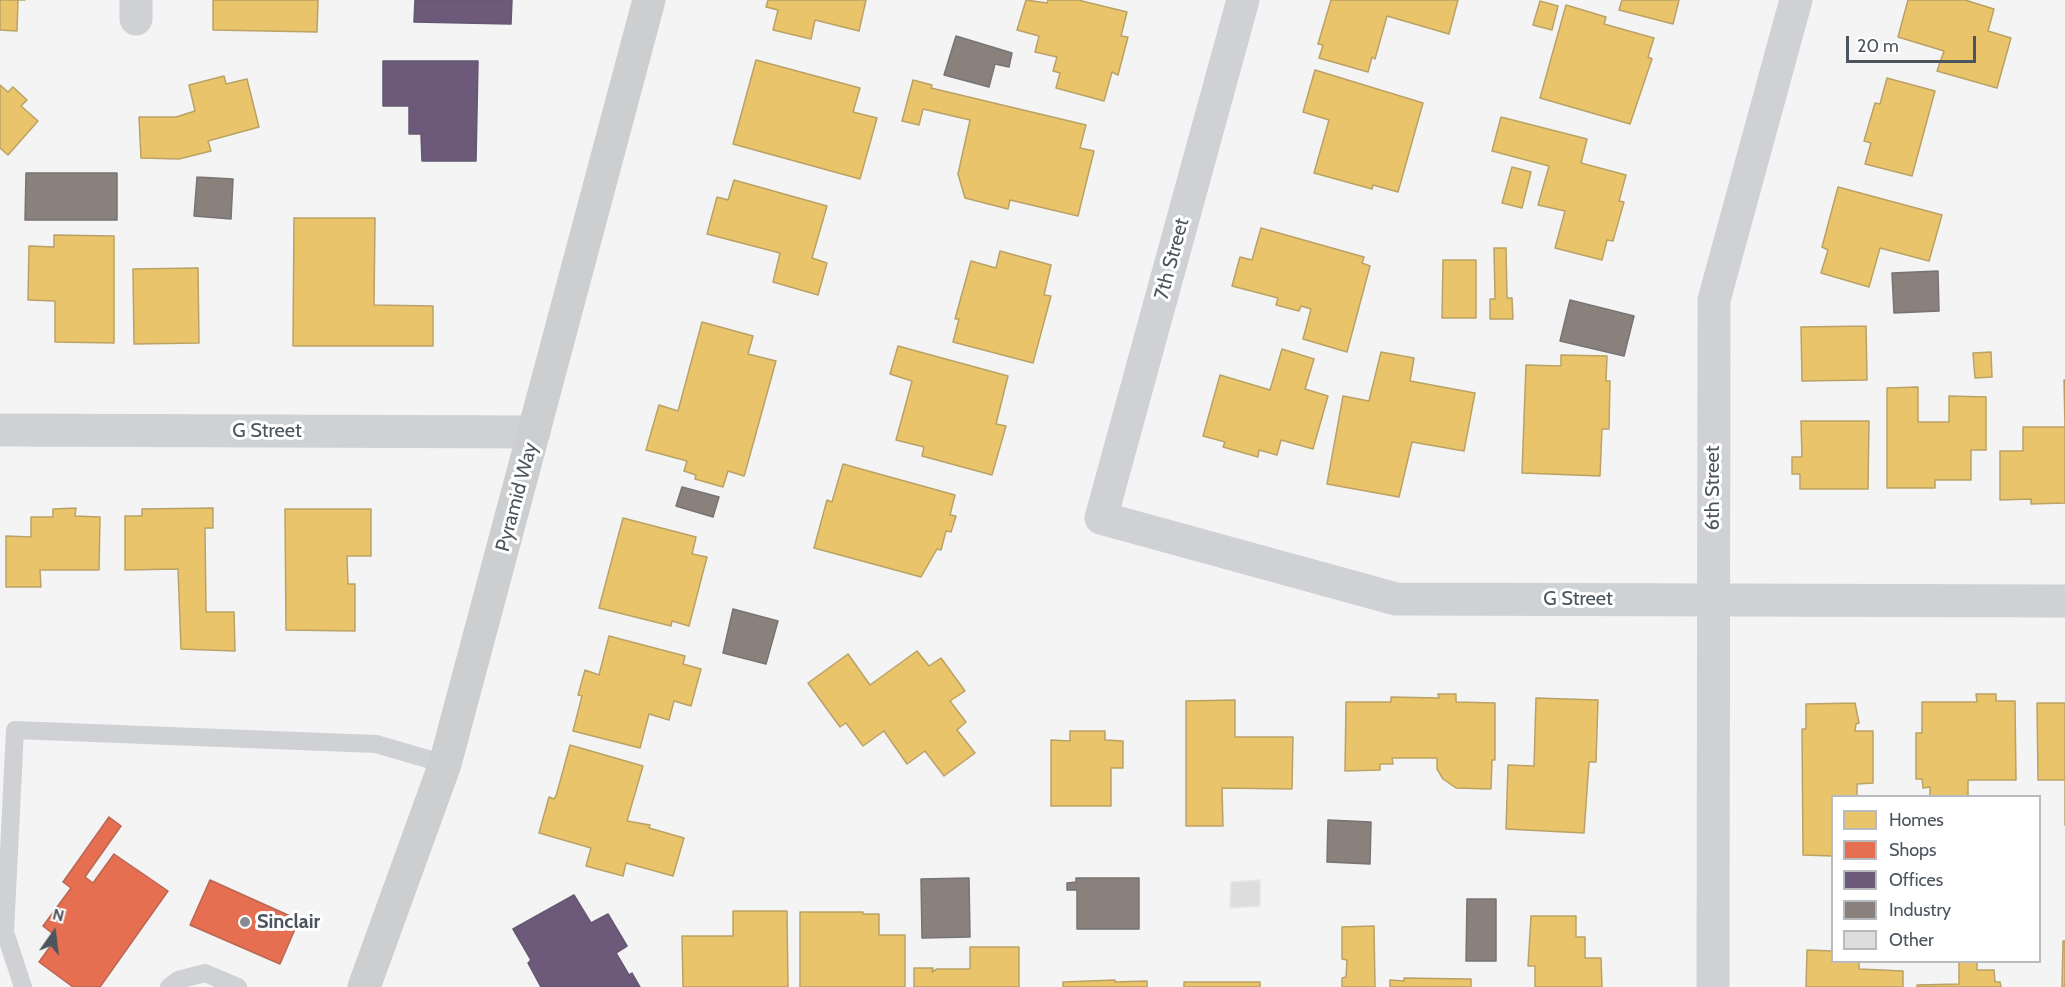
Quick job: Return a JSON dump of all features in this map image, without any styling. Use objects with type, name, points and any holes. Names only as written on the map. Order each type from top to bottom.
[{"type":"main road","name":"Pyramid Way","points":[[364,987],[445,764],[649,0]]},
{"type":"street","name":"7th Street","points":[[1101,518],[1243,0]]},
{"type":"street","name":"6th Street","points":[[1713,987],[1714,300],[1796,0]]},
{"type":"street","name":"G Street","points":[[0,430],[534,432]]},
{"type":"street","name":"G Street","points":[[1101,518],[1396,599],[2065,601]]},
{"type":"lane","points":[[23,987],[5,932],[15,730],[376,744],[445,764]]},
{"type":"lane","points":[[168,987],[178,980],[205,973],[238,987]]},
{"type":"building: Homes","points":[[0,0],[18,0],[17,31],[0,30]]},
{"type":"building: Homes","points":[[213,0],[318,0],[317,32],[213,30]]},
{"type":"building: Homes","points":[[768,0],[866,0],[859,31],[815,20],[811,39],[773,30],[778,10],[766,7]]},
{"type":"building: Homes","points":[[1026,0],[1047,3],[1048,0],[1078,0],[1127,12],[1121,36],[1128,37],[1118,75],[1112,72],[1104,101],[1056,88],[1060,73],[1053,71],[1057,57],[1035,52],[1039,36],[1017,30]]},
{"type":"building: Homes","points":[[1331,0],[1458,0],[1449,34],[1387,16],[1375,59],[1372,57],[1368,72],[1319,58],[1323,45],[1318,44]]},
{"type":"building: Homes","points":[[1622,0],[1679,0],[1673,24],[1619,10]]},
{"type":"building: Homes","points":[[1908,0],[1965,0],[1994,9],[1988,31],[2011,38],[1997,88],[1937,71],[1944,51],[1898,37]]},
{"type":"building: Homes","points":[[1540,1],[1558,6],[1552,30],[1533,25]]},
{"type":"building: Homes","points":[[1566,5],[1606,17],[1604,24],[1654,38],[1648,57],[1652,59],[1630,124],[1540,98]]},
{"type":"building: Homes","points":[[756,60],[860,88],[853,112],[877,118],[860,179],[733,144]]},
{"type":"building: Homes","points":[[1315,70],[1423,103],[1398,192],[1373,185],[1372,189],[1314,173],[1329,120],[1303,112]]},
{"type":"building: Homes","points":[[224,76],[226,84],[247,79],[259,127],[208,141],[211,151],[179,159],[141,158],[139,117],[176,117],[195,111],[189,85]]},
{"type":"building: Homes","points":[[1887,78],[1935,91],[1912,176],[1865,164],[1871,143],[1864,141],[1875,103],[1880,104]]},
{"type":"building: Homes","points":[[913,80],[932,85],[931,88],[1086,125],[1080,148],[1094,151],[1078,216],[1010,200],[1008,209],[965,198],[958,174],[970,120],[923,109],[919,125],[902,121]]},
{"type":"building: Homes","points":[[0,85],[8,92],[13,87],[27,100],[21,106],[38,121],[8,155],[0,148]]},
{"type":"building: Homes","points":[[1501,117],[1587,139],[1581,163],[1626,175],[1619,201],[1624,202],[1613,241],[1607,240],[1602,260],[1555,248],[1565,211],[1538,205],[1549,166],[1492,151]]},
{"type":"building: Homes","points":[[1512,167],[1531,172],[1522,208],[1502,203]]},
{"type":"building: Homes","points":[[734,180],[827,206],[812,258],[827,263],[818,295],[773,282],[780,253],[707,234],[717,197],[728,200]]},
{"type":"building: Homes","points":[[1838,187],[1942,215],[1929,261],[1880,248],[1869,287],[1821,273],[1828,250],[1822,247]]},
{"type":"building: Homes","points":[[294,218],[375,218],[374,305],[433,306],[433,346],[293,346]]},
{"type":"building: Homes","points":[[1261,228],[1364,257],[1362,263],[1370,266],[1347,352],[1303,339],[1311,309],[1301,306],[1299,311],[1276,305],[1278,298],[1232,286],[1240,257],[1252,260]]},
{"type":"building: Homes","points":[[54,235],[114,236],[114,343],[55,342],[55,301],[28,300],[29,246],[54,247]]},
{"type":"building: Homes","points":[[1494,248],[1506,248],[1507,298],[1512,298],[1513,319],[1490,319],[1490,299],[1495,299]]},
{"type":"building: Homes","points":[[1000,251],[1051,265],[1044,295],[1051,296],[1033,363],[953,342],[959,319],[955,319],[971,261],[996,268]]},
{"type":"building: Homes","points":[[1443,260],[1476,260],[1476,318],[1442,318]]},
{"type":"building: Homes","points":[[198,268],[199,343],[134,344],[133,269]]},
{"type":"building: Homes","points":[[702,322],[753,336],[748,354],[776,361],[744,476],[728,471],[723,487],[695,479],[696,475],[684,471],[687,461],[646,450],[659,405],[678,411]]},
{"type":"building: Homes","points":[[1866,326],[1867,380],[1802,381],[1801,327]]},
{"type":"building: Homes","points":[[898,346],[1008,376],[996,424],[1006,426],[992,475],[922,456],[924,447],[896,440],[912,381],[890,374]]},
{"type":"building: Homes","points":[[1282,349],[1314,359],[1305,389],[1328,396],[1313,449],[1281,440],[1277,455],[1259,450],[1258,457],[1223,447],[1225,442],[1203,436],[1220,375],[1270,390]]},
{"type":"building: Homes","points":[[1381,352],[1414,358],[1410,381],[1475,393],[1464,451],[1412,442],[1399,497],[1327,484],[1343,396],[1369,401]]},
{"type":"building: Homes","points":[[1991,352],[1992,377],[1975,378],[1973,353]]},
{"type":"building: Homes","points":[[1561,355],[1607,356],[1606,381],[1610,381],[1609,429],[1602,429],[1600,476],[1522,473],[1526,365],[1561,366]]},
{"type":"building: Homes","points":[[2064,380],[2065,380],[2065,427]]},
{"type":"building: Homes","points":[[1918,387],[1918,422],[1949,422],[1949,396],[1986,397],[1986,450],[1971,450],[1971,480],[1935,480],[1935,488],[1887,488],[1887,388]]},
{"type":"building: Homes","points":[[1801,421],[1869,421],[1868,489],[1800,489],[1800,474],[1792,474],[1792,457],[1802,457]]},
{"type":"building: Homes","points":[[2023,427],[2065,427],[2065,503],[2031,504],[2031,499],[2000,500],[2000,451],[2023,451]]},
{"type":"building: Homes","points":[[843,464],[955,495],[950,515],[956,516],[951,532],[946,531],[941,550],[937,549],[921,577],[814,548],[827,500],[832,502]]},
{"type":"building: Homes","points":[[76,508],[75,516],[100,517],[99,570],[40,570],[41,587],[6,587],[6,536],[31,537],[31,517],[53,517],[53,509]]},
{"type":"building: Homes","points":[[213,508],[213,528],[205,528],[206,612],[234,612],[235,651],[181,649],[178,569],[125,570],[125,516],[142,516],[142,509]]},
{"type":"building: Homes","points":[[285,509],[371,509],[371,556],[347,556],[348,584],[355,584],[355,631],[286,630]]},
{"type":"building: Homes","points":[[623,518],[696,537],[692,554],[707,557],[689,626],[672,621],[671,626],[599,608]]},
{"type":"building: Homes","points":[[609,636],[685,656],[683,664],[701,669],[691,706],[674,701],[669,720],[649,714],[640,748],[573,731],[582,696],[578,695],[585,670],[599,675]]},
{"type":"building: Homes","points":[[917,651],[929,666],[941,658],[965,691],[950,701],[966,722],[957,730],[975,753],[944,776],[925,751],[907,764],[884,731],[863,746],[846,723],[840,727],[808,683],[848,654],[870,685]]},
{"type":"building: Homes","points":[[1438,694],[1456,694],[1456,702],[1495,703],[1495,760],[1492,760],[1491,789],[1456,788],[1443,779],[1437,769],[1437,758],[1392,758],[1393,764],[1380,764],[1380,770],[1345,771],[1346,702],[1391,702],[1391,697],[1439,698]]},
{"type":"building: Homes","points":[[1976,694],[1996,694],[1996,701],[2015,701],[2016,780],[1968,780],[1968,795],[1930,795],[1930,787],[1923,788],[1922,779],[1916,779],[1916,733],[1922,733],[1922,702],[1977,702]]},
{"type":"building: Homes","points":[[1536,698],[1598,700],[1596,762],[1589,762],[1584,833],[1506,829],[1508,765],[1534,766]]},
{"type":"building: Homes","points":[[1235,700],[1235,737],[1293,737],[1292,789],[1222,788],[1223,826],[1186,826],[1186,701]]},
{"type":"building: Homes","points":[[1855,703],[1859,723],[1856,724],[1855,731],[1873,731],[1873,783],[1857,784],[1857,795],[1831,795],[1831,856],[1803,855],[1802,729],[1806,729],[1806,704]]},
{"type":"building: Homes","points":[[2037,703],[2065,703],[2065,780],[2038,780]]},
{"type":"building: Homes","points":[[1070,731],[1105,731],[1105,740],[1123,741],[1123,768],[1111,768],[1111,806],[1051,806],[1051,740],[1070,741]]},
{"type":"building: Homes","points":[[570,745],[643,766],[627,821],[650,825],[649,828],[684,838],[673,876],[626,863],[623,876],[586,866],[591,848],[539,833],[549,797],[554,799],[556,796]]},
{"type":"building: Homes","points":[[733,911],[787,911],[788,987],[683,987],[682,936],[733,936]]},
{"type":"building: Homes","points":[[800,912],[879,914],[879,935],[905,935],[905,987],[800,987]]},
{"type":"building: Homes","points":[[1531,916],[1576,916],[1576,937],[1585,937],[1585,958],[1601,958],[1602,987],[1535,987],[1535,966],[1528,966]]},
{"type":"building: Homes","points":[[1374,926],[1375,987],[1342,987],[1342,978],[1346,977],[1347,960],[1342,959],[1342,927]]},
{"type":"building: Homes","points":[[2063,941],[2065,941],[2065,987],[2062,987]]},
{"type":"building: Homes","points":[[970,947],[1019,947],[1019,987],[914,987],[914,968],[933,968],[932,972],[937,969],[970,969]]},
{"type":"building: Homes","points":[[1807,950],[1831,951],[1831,963],[1859,963],[1859,969],[1903,971],[1903,987],[1806,987]]},
{"type":"building: Homes","points":[[1959,963],[1977,963],[1977,970],[1994,970],[1995,982],[2000,982],[2001,987],[1917,987],[1917,985],[1959,984]]},
{"type":"building: Homes","points":[[1404,978],[1471,979],[1471,987],[1390,987],[1390,980],[1404,981]]},
{"type":"building: Homes","points":[[1115,980],[1115,982],[1147,981],[1147,987],[1063,987],[1063,982]]},
{"type":"building: Homes","points":[[1184,982],[1260,982],[1260,987],[1184,987]]},
{"type":"building: Shops","points":[[109,817],[121,826],[85,877],[93,883],[114,854],[168,891],[100,987],[73,987],[39,962],[57,937],[43,926],[71,888],[63,882]]},
{"type":"building: Shops","name":"Sinclair","points":[[210,880],[299,920],[280,964],[190,925]]},
{"type":"building: Offices","points":[[415,0],[512,0],[511,24],[414,22]]},
{"type":"building: Offices","points":[[383,61],[478,61],[476,161],[422,161],[421,134],[409,134],[409,106],[383,106]]},
{"type":"building: Offices","points":[[574,895],[591,923],[608,914],[627,946],[616,953],[629,975],[632,973],[640,987],[541,987],[528,963],[531,960],[513,929]]},
{"type":"building: Industry","points":[[956,36],[1012,53],[1009,67],[995,64],[989,87],[944,75]]},
{"type":"building: Industry","points":[[26,173],[117,173],[117,220],[25,220]]},
{"type":"building: Industry","points":[[197,177],[233,179],[231,219],[194,216]]},
{"type":"building: Industry","points":[[1938,271],[1939,311],[1894,313],[1892,273]]},
{"type":"building: Industry","points":[[1570,300],[1634,316],[1624,356],[1560,341]]},
{"type":"building: Industry","points":[[682,487],[719,497],[713,517],[676,506]]},
{"type":"building: Industry","points":[[733,609],[778,621],[766,664],[723,653]]},
{"type":"building: Industry","points":[[1328,820],[1371,822],[1370,864],[1327,862]]},
{"type":"building: Industry","points":[[969,878],[970,937],[922,938],[921,879]]},
{"type":"building: Industry","points":[[1076,878],[1139,878],[1139,929],[1077,929],[1077,890],[1067,890],[1067,883],[1076,882]]},
{"type":"building: Industry","points":[[1467,899],[1496,899],[1496,961],[1466,961]]},
{"type":"building: Other","points":[[1260,880],[1260,906],[1230,908],[1231,882]]},
{"type":"place","name":"Sinclair","points":[[245,922]]}]
